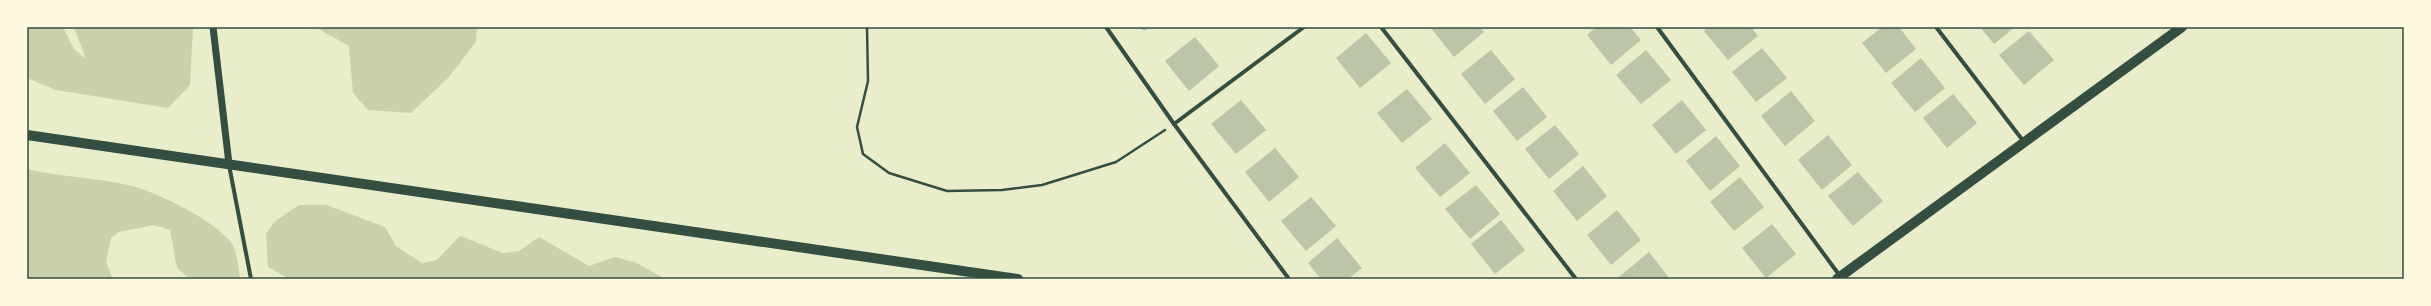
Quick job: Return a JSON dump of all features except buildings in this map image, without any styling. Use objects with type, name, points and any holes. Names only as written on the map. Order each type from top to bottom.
[{"type":"main road","points":[[1838,278],[2182,27]]},
{"type":"main road","points":[[27,135],[1018,279]]},
{"type":"street","points":[[213,27],[229,164],[251,279]]},
{"type":"street","points":[[1106,27],[1174,124],[1289,279]]},
{"type":"street","points":[[1174,124],[1304,27]]},
{"type":"street","points":[[1381,27],[1576,279]]},
{"type":"street","points":[[1657,27],[1838,278]]},
{"type":"street","points":[[1936,27],[2024,143]]},
{"type":"path","points":[[867,27],[868,81],[856,127],[863,154],[888,173],[947,191],[1002,190],[1042,185],[1116,162],[1174,124]]},
{"type":"green space","points":[[27,27],[63,27],[74,49],[86,59],[74,27],[193,27],[190,85],[168,108],[56,90],[27,78]]},
{"type":"green space","points":[[315,27],[477,27],[476,42],[448,78],[411,113],[368,110],[353,93],[349,46]]},
{"type":"green space","points":[[27,169],[132,186],[185,208],[199,216],[222,233],[230,241],[236,254],[240,279],[190,279],[177,268],[170,230],[154,225],[119,232],[111,238],[106,262],[113,279],[27,279]]},
{"type":"green space","points":[[299,205],[326,205],[385,227],[396,246],[422,263],[437,260],[460,236],[503,253],[519,251],[539,237],[589,266],[615,257],[637,263],[665,279],[289,279],[268,267],[266,234],[274,222]]}]
